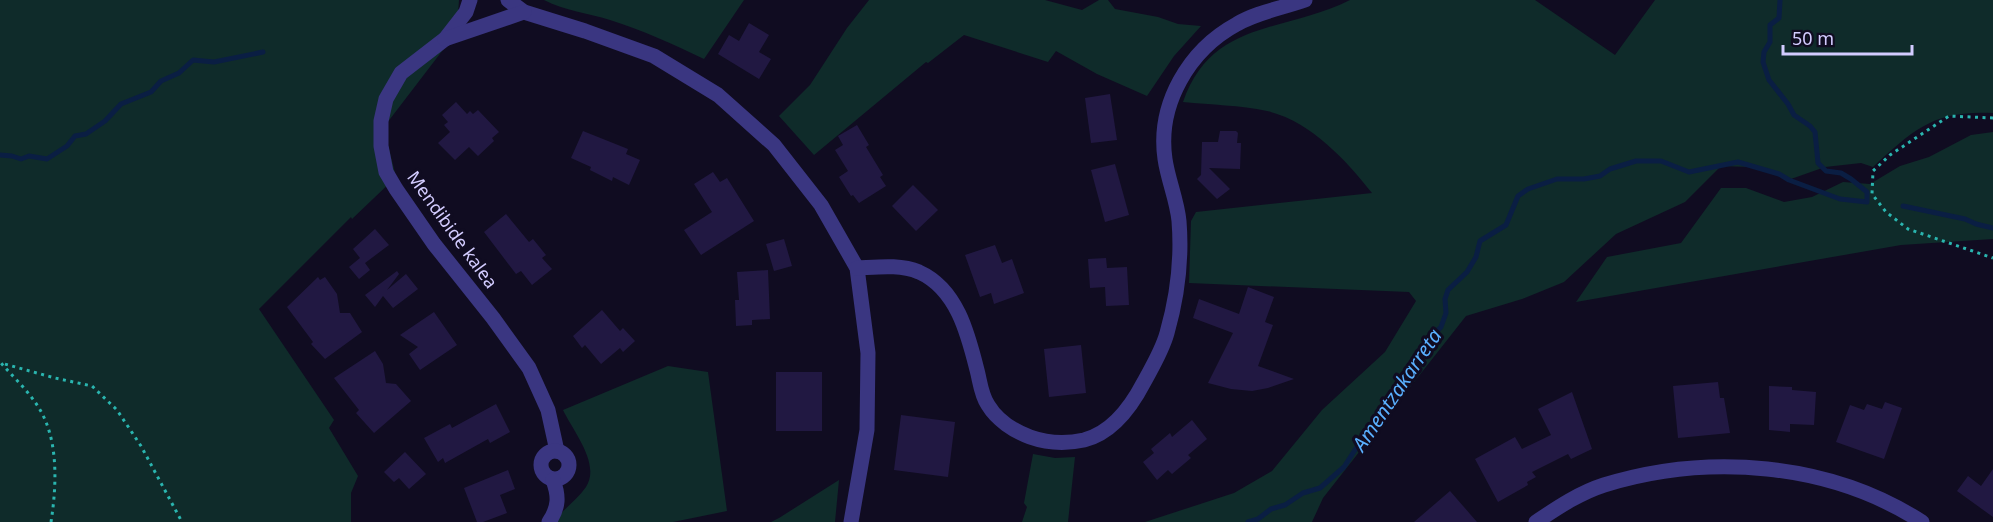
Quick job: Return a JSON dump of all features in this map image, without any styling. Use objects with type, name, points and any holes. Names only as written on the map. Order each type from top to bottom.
[{"type":"street","points":[[445,39],[466,12],[470,0]]},
{"type":"street","points":[[507,0],[524,12],[654,56],[717,95],[774,145],[821,205],[857,268],[868,353],[867,430],[851,522]]},
{"type":"street","points":[[857,268],[909,268],[942,288],[957,310],[987,404],[1009,426],[1038,440],[1054,442],[1070,442],[1100,434],[1122,417],[1140,390],[1167,334],[1178,278],[1179,221],[1165,159],[1168,112],[1175,90],[1186,69],[1201,50],[1219,35],[1249,18],[1305,0]]},
{"type":"street","points":[[445,39],[524,12]]},
{"type":"street","name":"Mendibide kalea","points":[[445,39],[402,73],[386,99],[381,121],[381,146],[387,172],[396,189],[434,244],[493,318],[529,368],[548,410],[557,451],[568,460],[568,470],[563,477],[554,480],[559,497],[554,515],[549,522]]},
{"type":"street","points":[[1536,522],[1560,505],[1602,485],[1663,471],[1732,466],[1801,474],[1841,484],[1903,510],[1922,522]]},
{"type":"path","points":[[1993,118],[1949,116],[1890,155],[1873,171],[1872,194],[1886,212],[1908,229],[1993,258]]},
{"type":"path","points":[[1,362],[34,402],[46,422],[55,462],[51,522]]},
{"type":"path","points":[[1,362],[92,386],[117,410],[141,446],[182,522]]},
{"type":"green space","points":[[0,0],[459,0],[458,14],[449,42],[387,123],[388,145],[396,177],[352,219],[351,217],[259,309],[334,420],[329,428],[358,476],[351,493],[351,522],[0,522]]},
{"type":"green space","points":[[544,0],[744,0],[704,59],[634,28],[560,7]]},
{"type":"green space","points":[[869,0],[1045,0],[1082,10],[1099,0],[1108,0],[1115,9],[1158,17],[1178,24],[1201,26],[1174,56],[1147,96],[1097,74],[1056,51],[1048,62],[964,35],[928,63],[926,62],[814,155],[779,116],[810,85],[847,28]]},
{"type":"green space","points":[[1350,0],[1535,0],[1615,55],[1655,0],[1993,0],[1993,113],[1955,115],[1926,125],[1913,132],[1873,167],[1861,163],[1825,167],[1791,179],[1750,167],[1721,166],[1685,202],[1616,234],[1564,282],[1522,299],[1466,316],[1323,498],[1312,522],[1145,522],[1234,493],[1272,471],[1322,410],[1385,352],[1416,301],[1409,292],[1189,283],[1191,221],[1196,212],[1372,193],[1339,155],[1298,123],[1267,111],[1246,107],[1183,102],[1196,75],[1212,56],[1231,42],[1253,32]]},
{"type":"green space","points":[[1993,132],[1993,239],[1901,245],[1576,302],[1607,257],[1681,243],[1721,188],[1746,188],[1784,202],[1812,197],[1843,182],[1870,184],[1900,166],[1929,157],[1971,135]]},
{"type":"green space","points":[[668,366],[708,372],[727,511],[673,522],[554,522],[582,492],[590,478],[588,458],[563,410]]},
{"type":"green space","points":[[1033,454],[1055,458],[1075,457],[1068,522],[1022,522],[1027,507],[1024,503]]},
{"type":"green space","points":[[839,480],[835,522],[771,522],[779,518]]},
{"type":"building","points":[[749,23],[769,35],[759,52],[771,59],[759,79],[718,54],[729,35],[739,41]]},
{"type":"building","points":[[1110,94],[1117,140],[1091,143],[1085,98]]},
{"type":"building","points":[[456,102],[467,114],[470,111],[473,114],[478,110],[499,132],[492,138],[494,141],[478,156],[469,147],[455,160],[438,143],[450,132],[444,125],[448,122],[442,115]]},
{"type":"building","points":[[857,125],[869,145],[866,147],[883,175],[880,177],[886,186],[859,203],[853,195],[851,196],[839,177],[848,171],[835,150],[843,145],[838,136]]},
{"type":"building","points":[[583,131],[628,149],[626,154],[640,160],[629,185],[613,177],[612,181],[590,170],[591,167],[571,158]]},
{"type":"building","points":[[1220,131],[1238,133],[1237,143],[1241,143],[1240,169],[1209,168],[1230,189],[1217,199],[1197,179],[1201,175],[1202,142],[1218,142]]},
{"type":"building","points":[[1115,164],[1129,215],[1105,222],[1091,170]]},
{"type":"building","points":[[713,172],[720,182],[727,178],[754,221],[701,255],[684,230],[712,212],[694,184]]},
{"type":"building","points":[[913,185],[938,210],[916,231],[892,206]]},
{"type":"building","points":[[506,214],[529,242],[533,239],[546,255],[542,258],[552,269],[532,285],[521,271],[516,274],[484,232]]},
{"type":"building","points":[[375,229],[389,245],[365,263],[370,270],[359,279],[349,267],[360,258],[353,249]]},
{"type":"building","points":[[784,239],[792,266],[774,271],[766,244]]},
{"type":"building","points":[[995,245],[1002,263],[1012,259],[1024,293],[994,304],[991,293],[980,297],[965,255]]},
{"type":"building","points":[[1106,258],[1107,268],[1127,267],[1129,305],[1106,306],[1105,287],[1090,288],[1088,259]]},
{"type":"building","points":[[768,270],[770,319],[752,320],[752,325],[736,326],[735,300],[739,300],[737,272]]},
{"type":"building","points":[[397,271],[399,274],[387,290],[406,274],[418,289],[393,308],[383,296],[375,307],[365,295]]},
{"type":"building","points":[[318,277],[320,280],[325,277],[337,294],[340,313],[350,313],[362,332],[325,359],[311,344],[313,342],[287,307]]},
{"type":"building","points":[[1248,287],[1274,297],[1265,322],[1273,325],[1258,366],[1294,379],[1252,391],[1208,383],[1233,333],[1193,318],[1199,299],[1239,314]]},
{"type":"building","points":[[602,310],[620,331],[623,328],[635,341],[623,352],[620,348],[601,364],[585,345],[582,348],[573,336]]},
{"type":"building","points":[[434,312],[457,345],[420,370],[409,354],[418,347],[400,335]]},
{"type":"building","points":[[1081,345],[1086,393],[1049,397],[1044,349]]},
{"type":"building","points":[[375,351],[383,364],[386,383],[396,384],[411,401],[374,433],[356,413],[359,410],[334,378]]},
{"type":"building","points":[[776,372],[822,372],[822,431],[776,431]]},
{"type":"building","points":[[1718,382],[1720,398],[1724,398],[1730,433],[1678,438],[1673,386]]},
{"type":"building","points":[[1769,386],[1792,387],[1792,390],[1816,392],[1814,425],[1790,424],[1790,432],[1769,430]]},
{"type":"building","points":[[1572,392],[1592,449],[1571,459],[1568,454],[1532,472],[1536,477],[1527,482],[1528,485],[1498,502],[1475,459],[1515,437],[1522,449],[1551,435],[1538,409]]},
{"type":"building","points":[[1885,402],[1902,408],[1884,459],[1836,442],[1850,405],[1864,410],[1867,404],[1882,409]]},
{"type":"building","points":[[496,404],[510,432],[490,443],[488,439],[445,463],[443,458],[438,462],[424,438],[450,424],[452,428]]},
{"type":"building","points":[[901,415],[955,422],[948,477],[894,470]]},
{"type":"building","points":[[1192,420],[1207,439],[1188,455],[1191,458],[1172,474],[1168,470],[1157,480],[1143,462],[1154,453],[1151,449],[1170,433],[1172,437]]},
{"type":"building","points":[[405,452],[426,474],[409,489],[399,478],[394,482],[384,472]]},
{"type":"building","points":[[1993,469],[1993,517],[1957,491],[1968,476],[1981,486]]},
{"type":"building","points":[[508,470],[515,489],[500,495],[507,513],[477,522],[464,488]]},
{"type":"building","points":[[1450,491],[1477,522],[1414,522]]},
{"type":"waterway","name":"Amentzakarreta","points":[[1248,522],[1258,519],[1271,509],[1285,505],[1303,493],[1320,488],[1344,467],[1364,436],[1376,423],[1385,400],[1408,379],[1434,334],[1441,327],[1446,313],[1445,299],[1448,290],[1467,272],[1476,257],[1480,241],[1506,225],[1518,196],[1528,189],[1557,179],[1584,179],[1600,176],[1610,169],[1636,161],[1661,161],[1689,172],[1738,162],[1779,174],[1840,199],[1867,202],[1867,192],[1851,179],[1841,173],[1826,171],[1818,163],[1815,132],[1794,115],[1769,80],[1763,62],[1764,52],[1770,42],[1770,25],[1779,18],[1780,0]]},
{"type":"waterway","points":[[0,155],[21,159],[29,156],[47,159],[67,146],[75,136],[86,134],[105,121],[121,104],[151,92],[161,81],[179,73],[193,60],[214,62],[263,52]]},
{"type":"waterway","name":"Amentzakarreta","points":[[1903,206],[1965,219],[1993,228]]}]
